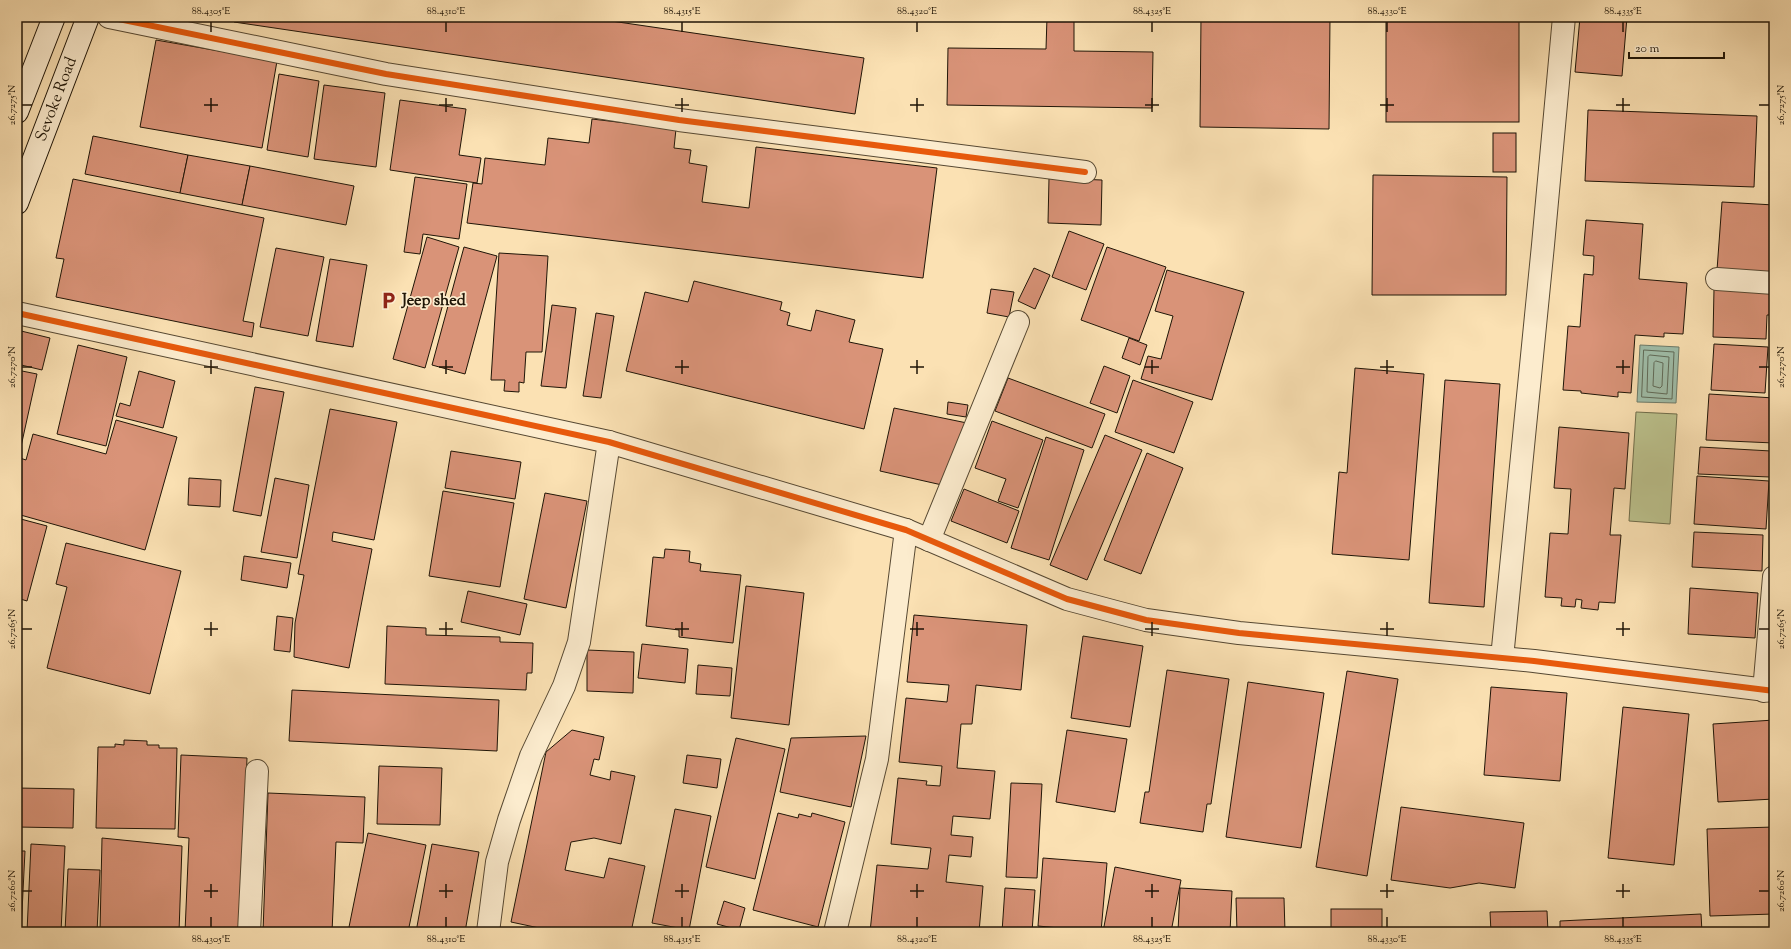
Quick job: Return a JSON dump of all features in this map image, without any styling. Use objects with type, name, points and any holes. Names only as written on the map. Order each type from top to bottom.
[{"type":"street","name":"Sevoke Road","points":[[17,112],[54,17]]},
{"type":"street","name":"Sevoke Road","points":[[17,204],[88,17]]},
{"type":"street","points":[[109,17],[409,78],[679,120],[1085,172]]},
{"type":"street","points":[[1502,658],[1564,17]]},
{"type":"street","points":[[1717,279],[1774,282]]},
{"type":"street","points":[[17,313],[609,442],[906,530],[1067,599],[1146,620],[1239,633],[1502,658],[1769,691],[1774,576]]},
{"type":"street","points":[[929,540],[1018,322]]},
{"type":"street","points":[[488,932],[497,862],[509,820],[530,756],[564,686],[579,642],[609,442]]},
{"type":"street","points":[[835,932],[877,759],[906,530]]},
{"type":"street","points":[[250,932],[257,771]]},
{"type":"green space","points":[[1636,412],[1677,414],[1670,524],[1629,521]]},
{"type":"water","points":[[1640,345],[1679,347],[1676,403],[1637,402]]},
{"type":"building","points":[[234,17],[584,17],[864,58],[855,114],[234,22]]},
{"type":"building","points":[[1047,17],[1074,17],[1074,51],[1153,52],[1152,108],[947,105],[948,48],[1046,49]]},
{"type":"building","points":[[1201,17],[1330,17],[1329,129],[1200,127]]},
{"type":"building","points":[[1386,17],[1519,17],[1519,122],[1386,122]]},
{"type":"building","points":[[1580,17],[1627,17],[1622,76],[1575,72]]},
{"type":"building","points":[[156,40],[277,61],[262,148],[140,127]]},
{"type":"building","points":[[279,74],[319,81],[308,157],[267,150]]},
{"type":"building","points":[[324,85],[385,93],[376,167],[314,159]]},
{"type":"building","points":[[400,100],[466,109],[459,155],[481,158],[477,183],[390,170]]},
{"type":"building","points":[[1588,110],[1757,116],[1754,187],[1585,181]]},
{"type":"building","points":[[592,119],[676,129],[674,148],[691,150],[689,163],[707,166],[702,202],[749,208],[756,147],[937,168],[923,278],[467,223],[473,183],[482,184],[485,158],[545,165],[548,138],[589,143]]},
{"type":"building","points":[[1493,133],[1516,133],[1516,172],[1493,172]]},
{"type":"building","points":[[93,136],[188,155],[180,193],[85,174]]},
{"type":"building","points":[[188,155],[250,166],[242,205],[180,193]]},
{"type":"building","points":[[250,166],[354,186],[346,225],[242,205]]},
{"type":"building","points":[[1373,175],[1507,177],[1506,295],[1372,295]]},
{"type":"building","points":[[415,177],[467,184],[459,239],[423,234],[420,254],[404,252]]},
{"type":"building","points":[[1049,178],[1102,180],[1101,225],[1048,223]]},
{"type":"building","points":[[73,179],[264,218],[243,321],[254,323],[252,337],[56,297],[64,259],[56,258]]},
{"type":"building","points":[[1722,202],[1774,205],[1770,274],[1717,270]]},
{"type":"building","points":[[1586,220],[1643,224],[1639,279],[1687,283],[1683,334],[1664,333],[1664,337],[1635,335],[1631,393],[1618,392],[1618,397],[1581,393],[1581,391],[1563,390],[1568,326],[1580,327],[1584,274],[1593,275],[1594,256],[1583,255]]},
{"type":"building","points":[[1069,231],[1104,244],[1086,290],[1052,277]]},
{"type":"building","points":[[427,237],[459,247],[425,368],[393,359]]},
{"type":"building","points":[[464,247],[497,256],[465,374],[432,365]]},
{"type":"building","points":[[1107,247],[1166,267],[1139,341],[1081,320]]},
{"type":"building","points":[[276,248],[324,257],[308,336],[260,327]]},
{"type":"building","points":[[499,253],[548,256],[542,352],[526,352],[524,383],[519,382],[519,392],[504,391],[505,380],[491,380]]},
{"type":"building","points":[[330,259],[367,265],[353,347],[316,341]]},
{"type":"building","points":[[1034,268],[1050,275],[1035,309],[1018,301]]},
{"type":"building","points":[[1167,270],[1244,292],[1212,400],[1141,379],[1148,356],[1161,359],[1173,316],[1155,311]]},
{"type":"building","points":[[694,281],[782,302],[780,310],[790,313],[787,325],[811,331],[816,310],[855,320],[849,342],[883,349],[864,429],[626,371],[645,292],[688,302]]},
{"type":"building","points":[[991,289],[1014,292],[1009,317],[987,313]]},
{"type":"building","points":[[1714,289],[1774,292],[1774,315],[1767,315],[1766,339],[1713,337]]},
{"type":"building","points":[[552,305],[576,308],[566,388],[541,386]]},
{"type":"building","points":[[596,313],[614,316],[601,398],[583,396]]},
{"type":"building","points":[[17,330],[50,338],[42,370],[17,364]]},
{"type":"building","points":[[1129,338],[1147,345],[1140,365],[1122,358]]},
{"type":"building","points":[[1714,344],[1768,347],[1765,393],[1711,390]]},
{"type":"building","points":[[78,345],[127,357],[106,446],[57,434]]},
{"type":"building","points":[[1104,366],[1130,376],[1117,413],[1090,403]]},
{"type":"building","points":[[1355,368],[1424,374],[1409,560],[1332,554],[1339,472],[1347,473]]},
{"type":"building","points":[[17,370],[37,374],[20,451],[17,450]]},
{"type":"building","points":[[139,371],[175,381],[163,428],[116,416],[120,403],[130,406]]},
{"type":"building","points":[[1008,378],[1105,414],[1092,448],[995,411]]},
{"type":"building","points":[[1133,380],[1193,402],[1174,453],[1115,432]]},
{"type":"building","points":[[1445,380],[1500,384],[1484,607],[1429,603]]},
{"type":"building","points":[[255,387],[284,392],[261,516],[233,511]]},
{"type":"building","points":[[1709,394],[1774,398],[1774,443],[1706,440]]},
{"type":"building","points":[[948,402],[968,405],[966,417],[947,414]]},
{"type":"building","points":[[894,408],[967,423],[942,485],[880,471]]},
{"type":"building","points":[[330,409],[397,422],[374,540],[333,532],[332,541],[372,549],[349,668],[294,657],[295,623],[304,575],[298,574]]},
{"type":"building","points":[[116,420],[177,437],[145,550],[17,514],[17,457],[26,460],[33,434],[106,454]]},
{"type":"building","points":[[992,421],[1043,440],[1018,508],[998,501],[1006,479],[975,468]]},
{"type":"building","points":[[1559,427],[1629,433],[1625,489],[1614,488],[1610,535],[1621,535],[1615,603],[1599,602],[1598,610],[1581,608],[1582,600],[1576,599],[1575,607],[1561,606],[1562,598],[1545,597],[1550,533],[1568,534],[1571,489],[1554,488]]},
{"type":"building","points":[[1105,435],[1142,450],[1087,580],[1050,565]]},
{"type":"building","points":[[1046,437],[1084,450],[1049,560],[1011,548]]},
{"type":"building","points":[[1700,447],[1771,451],[1770,477],[1698,474]]},
{"type":"building","points":[[451,451],[521,462],[515,499],[445,488]]},
{"type":"building","points":[[1147,453],[1183,468],[1141,574],[1104,560]]},
{"type":"building","points":[[1697,476],[1769,481],[1766,529],[1694,524]]},
{"type":"building","points":[[189,478],[221,480],[220,507],[188,505]]},
{"type":"building","points":[[275,478],[309,485],[297,558],[261,552]]},
{"type":"building","points":[[964,489],[1019,511],[1007,543],[951,521]]},
{"type":"building","points":[[443,491],[514,503],[500,587],[429,576]]},
{"type":"building","points":[[545,493],[587,501],[566,608],[524,599]]},
{"type":"building","points":[[17,518],[47,526],[27,601],[17,598]]},
{"type":"building","points":[[1694,532],[1763,535],[1762,571],[1692,567]]},
{"type":"building","points":[[66,543],[181,571],[150,694],[47,668],[67,587],[56,584]]},
{"type":"building","points":[[665,549],[690,551],[689,562],[701,564],[700,571],[741,575],[733,643],[679,637],[679,630],[646,626],[653,557],[664,558]]},
{"type":"building","points":[[244,556],[291,563],[287,588],[241,580]]},
{"type":"building","points":[[746,586],[804,593],[789,725],[731,718]]},
{"type":"building","points":[[1690,588],[1758,593],[1755,638],[1688,634]]},
{"type":"building","points":[[468,591],[527,604],[520,635],[461,622]]},
{"type":"building","points":[[914,615],[1027,625],[1021,690],[976,685],[972,724],[961,724],[957,768],[995,771],[990,819],[953,816],[951,835],[973,837],[971,857],[949,855],[946,882],[983,886],[979,932],[870,932],[877,865],[928,869],[931,848],[891,844],[898,778],[927,781],[926,785],[940,786],[942,766],[899,762],[906,698],[947,702],[949,685],[907,682]]},
{"type":"building","points":[[277,616],[293,618],[290,652],[274,650]]},
{"type":"building","points":[[387,626],[426,628],[426,635],[500,637],[500,642],[533,643],[532,673],[527,673],[526,690],[385,684]]},
{"type":"building","points":[[1083,636],[1143,646],[1130,727],[1071,718]]},
{"type":"building","points":[[642,644],[688,649],[685,683],[638,678]]},
{"type":"building","points":[[587,650],[634,652],[633,693],[587,691]]},
{"type":"building","points":[[698,665],[732,668],[730,696],[696,694]]},
{"type":"building","points":[[1167,670],[1229,679],[1211,804],[1207,804],[1203,832],[1140,823],[1145,792],[1149,792]]},
{"type":"building","points":[[1347,671],[1398,679],[1367,876],[1316,867]]},
{"type":"building","points":[[1248,682],[1324,693],[1301,848],[1226,837]]},
{"type":"building","points":[[1491,687],[1567,693],[1560,781],[1484,775]]},
{"type":"building","points":[[292,690],[499,700],[497,751],[289,741]]},
{"type":"building","points":[[1623,707],[1689,714],[1674,865],[1608,858]]},
{"type":"building","points":[[1774,720],[1774,799],[1718,802],[1713,724]]},
{"type":"building","points":[[572,730],[604,737],[599,760],[594,759],[590,775],[610,780],[611,771],[635,776],[621,844],[594,838],[571,842],[565,870],[604,878],[609,858],[645,866],[631,932],[558,932],[511,922],[546,752]]},
{"type":"building","points":[[1067,730],[1127,739],[1115,812],[1056,802]]},
{"type":"building","points":[[866,736],[851,807],[780,792],[791,738]]},
{"type":"building","points":[[736,738],[785,749],[755,879],[706,867]]},
{"type":"building","points":[[124,740],[147,741],[147,745],[159,745],[159,748],[177,748],[175,829],[96,828],[98,747],[115,747],[115,744],[124,745]]},
{"type":"building","points":[[181,755],[247,758],[240,932],[185,932],[189,838],[178,837]]},
{"type":"building","points":[[687,755],[721,759],[717,788],[683,783]]},
{"type":"building","points":[[379,766],[442,768],[440,825],[377,824]]},
{"type":"building","points":[[1011,783],[1042,784],[1037,878],[1006,877]]},
{"type":"building","points":[[17,788],[74,789],[73,828],[17,827]]},
{"type":"building","points":[[268,793],[365,797],[363,843],[336,842],[332,932],[263,932]]},
{"type":"building","points":[[1401,807],[1524,823],[1515,888],[1479,883],[1450,888],[1391,880]]},
{"type":"building","points":[[675,809],[711,816],[689,930],[652,923]]},
{"type":"building","points":[[778,813],[798,818],[799,814],[811,817],[812,813],[845,822],[818,927],[753,910]]},
{"type":"building","points":[[1774,827],[1774,914],[1710,916],[1707,829]]},
{"type":"building","points":[[368,833],[426,845],[408,932],[348,932]]},
{"type":"building","points":[[102,838],[182,846],[179,932],[100,932]]},
{"type":"building","points":[[31,844],[65,846],[61,932],[27,932]]},
{"type":"building","points":[[432,844],[479,852],[465,932],[416,932]]},
{"type":"building","points":[[17,851],[25,851],[21,932],[17,932]]},
{"type":"building","points":[[1043,858],[1107,863],[1101,932],[1038,926]]},
{"type":"building","points":[[1115,867],[1181,880],[1171,932],[1103,932]]},
{"type":"building","points":[[68,869],[100,870],[97,932],[65,932]]},
{"type":"building","points":[[1005,888],[1035,890],[1032,932],[1002,932]]},
{"type":"building","points":[[1180,888],[1232,891],[1230,932],[1178,932]]},
{"type":"building","points":[[1236,898],[1284,898],[1285,932],[1237,932]]},
{"type":"building","points":[[724,901],[745,908],[739,930],[717,924]]},
{"type":"building","points":[[1331,909],[1382,909],[1382,932],[1331,932]]},
{"type":"building","points":[[1547,911],[1548,932],[1491,932],[1490,912]]},
{"type":"building","points":[[1701,914],[1702,932],[1560,932],[1560,921]]},
{"type":"building","points":[[1488,929],[1488,932],[1439,932],[1439,931]]},
{"type":"cycle path","points":[[109,17],[386,74],[679,120],[1085,172]]},
{"type":"cycle path","points":[[17,313],[609,442],[906,530],[1067,599],[1146,620],[1239,633],[1534,661],[1774,691]]},
{"type":"place","name":"Jeep shed","points":[[389,301]]}]
